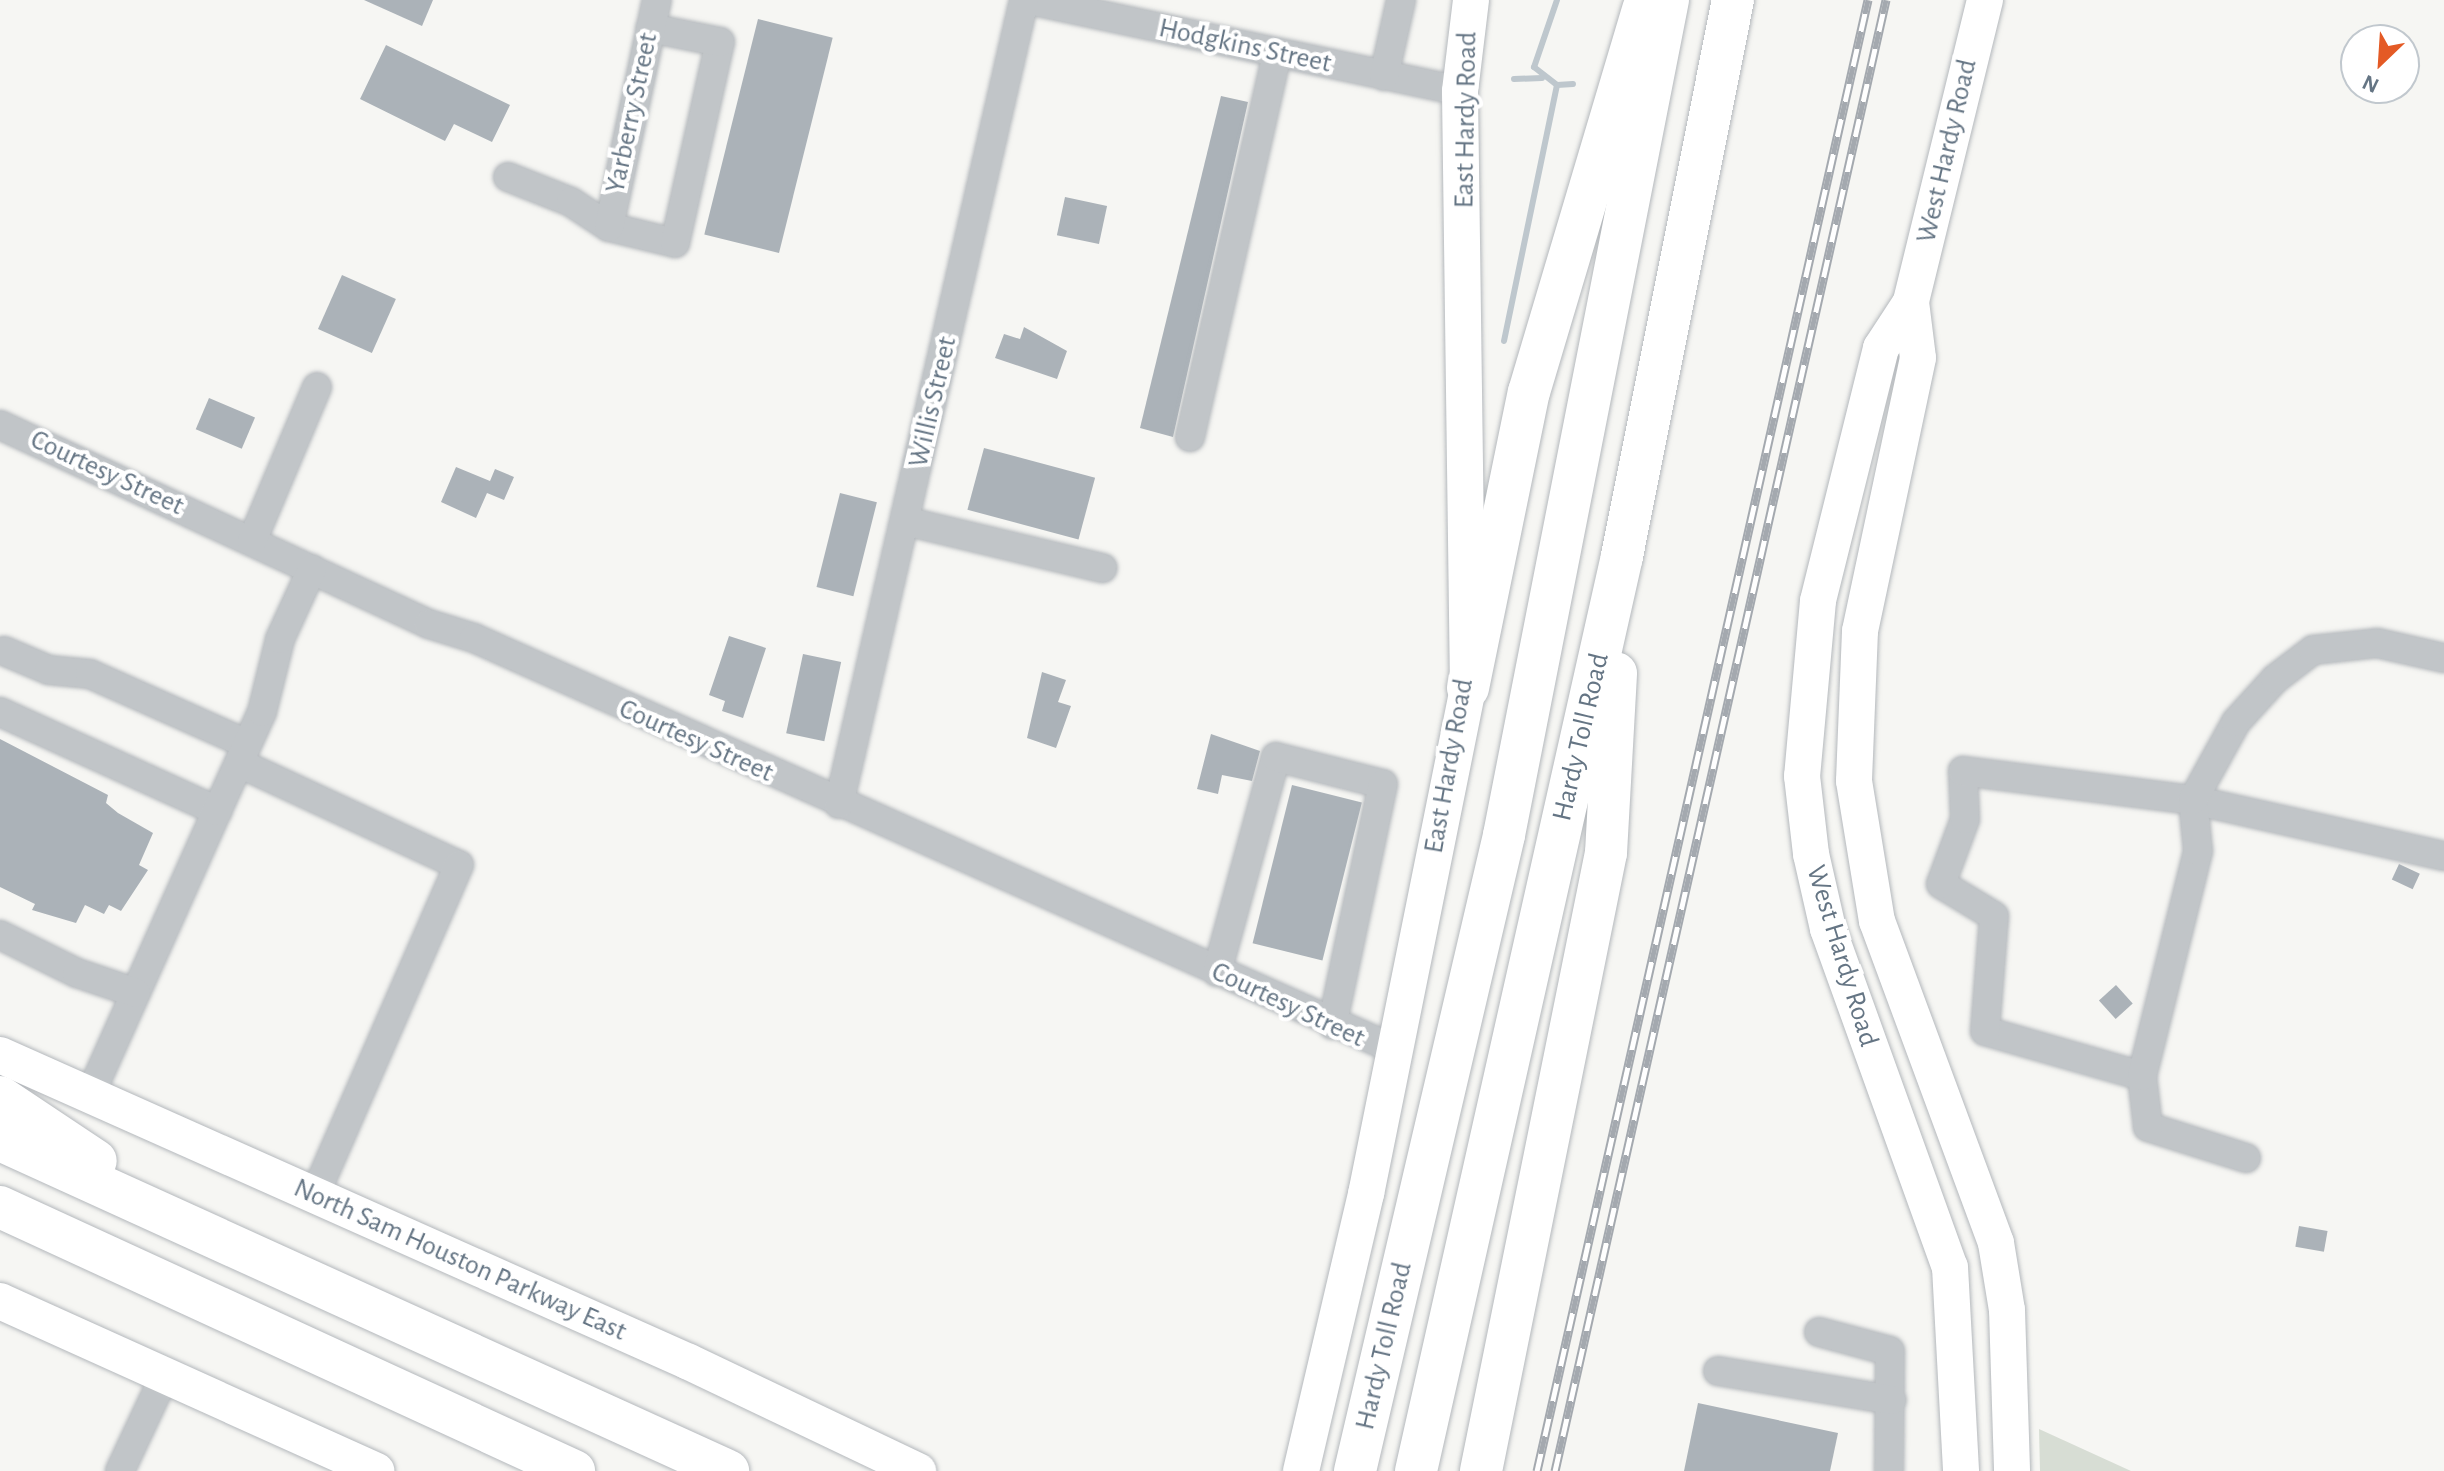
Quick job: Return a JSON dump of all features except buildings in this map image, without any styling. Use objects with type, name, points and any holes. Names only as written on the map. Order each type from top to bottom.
[{"type":"highway","points":[[1468,688],[1529,392],[1646,0]]},
{"type":"highway","name":"Hardy Toll Road","points":[[1355,1471],[1504,835],[1668,0]]},
{"type":"highway","name":"Hardy Toll Road","points":[[1416,1471],[1622,556],[1733,0]]},
{"type":"highway","points":[[1481,1471],[1606,853],[1622,556]]},
{"type":"highway","points":[[0,1097],[207,1234]]},
{"type":"highway","points":[[0,1140],[728,1471]]},
{"type":"highway","points":[[0,1207],[574,1471]]},
{"type":"highway","points":[[0,1215],[176,1287]]},
{"type":"main road","name":"East Hardy Road","points":[[1301,1471],[1396,1050],[1468,688],[1460,91],[1471,0]]},
{"type":"main road","name":"West Hardy Road","points":[[1962,1462],[1950,1267],[1849,996],[1811,854],[1802,776],[1818,601],[1877,363],[1911,302],[1964,75],[1985,0]]},
{"type":"main road","name":"West Hardy Road","points":[[1911,302],[1918,358],[1860,631],[1853,721],[1854,781],[1877,921],[1996,1243],[2007,1310],[2012,1466]]},
{"type":"main road","points":[[1809,703],[1853,721]]},
{"type":"main road","name":"North Sam Houston Parkway East","points":[[0,1055],[315,1195],[918,1471]]},
{"type":"main road","points":[[0,1301],[376,1471]]},
{"type":"main road","points":[[1962,1462],[2012,1466]]},
{"type":"street","name":"Yarberry Street","points":[[609,227],[657,0]]},
{"type":"street","name":"Hodgkins Street","points":[[1026,0],[1460,91]]},
{"type":"street","name":"Willis Street","points":[[839,804],[1026,0]]},
{"type":"street","points":[[1384,76],[1401,0]]},
{"type":"street","points":[[508,177],[571,202],[609,227],[675,243],[720,42],[650,28]]},
{"type":"street","points":[[1190,437],[1277,53]]},
{"type":"street","points":[[252,541],[317,387]]},
{"type":"street","name":"Courtesy Street","points":[[0,425],[312,569],[1332,1025],[1396,1050]]},
{"type":"street","points":[[905,521],[1102,568]]},
{"type":"street","points":[[90,1095],[243,754],[280,639],[312,569]]},
{"type":"street","points":[[2246,1158],[2148,1127],[2142,1076],[2198,851],[2193,800],[2236,722],[2275,679],[2313,650],[2377,643],[2444,658]]},
{"type":"street","points":[[1,650],[49,670],[90,674],[459,865],[315,1195]]},
{"type":"street","points":[[0,712],[217,811]]},
{"type":"street","points":[[1217,972],[1276,757],[1383,784],[1332,1025]]},
{"type":"street","points":[[2142,1076],[1985,1031],[1994,916],[1941,884],[1965,819],[1963,771],[2193,800],[2444,856]]},
{"type":"street","points":[[0,935],[77,973],[136,993]]},
{"type":"street","points":[[1819,1332],[1890,1351],[1892,1400],[1889,1471]]},
{"type":"street","points":[[1718,1371],[1892,1400]]},
{"type":"street","points":[[120,1471],[165,1375]]},
{"type":"shaded area","points":[[2039,1429],[2131,1471],[2040,1471]]},
{"type":"waterway","points":[[1557,0],[1534,67],[1557,85],[1573,84]]},
{"type":"waterway","points":[[1514,79],[1542,78]]},
{"type":"waterway","points":[[1504,341],[1557,85]]},
{"type":"railway","points":[[1537,1471],[1868,0]]},
{"type":"railway","points":[[1555,1471],[1886,0]]}]
